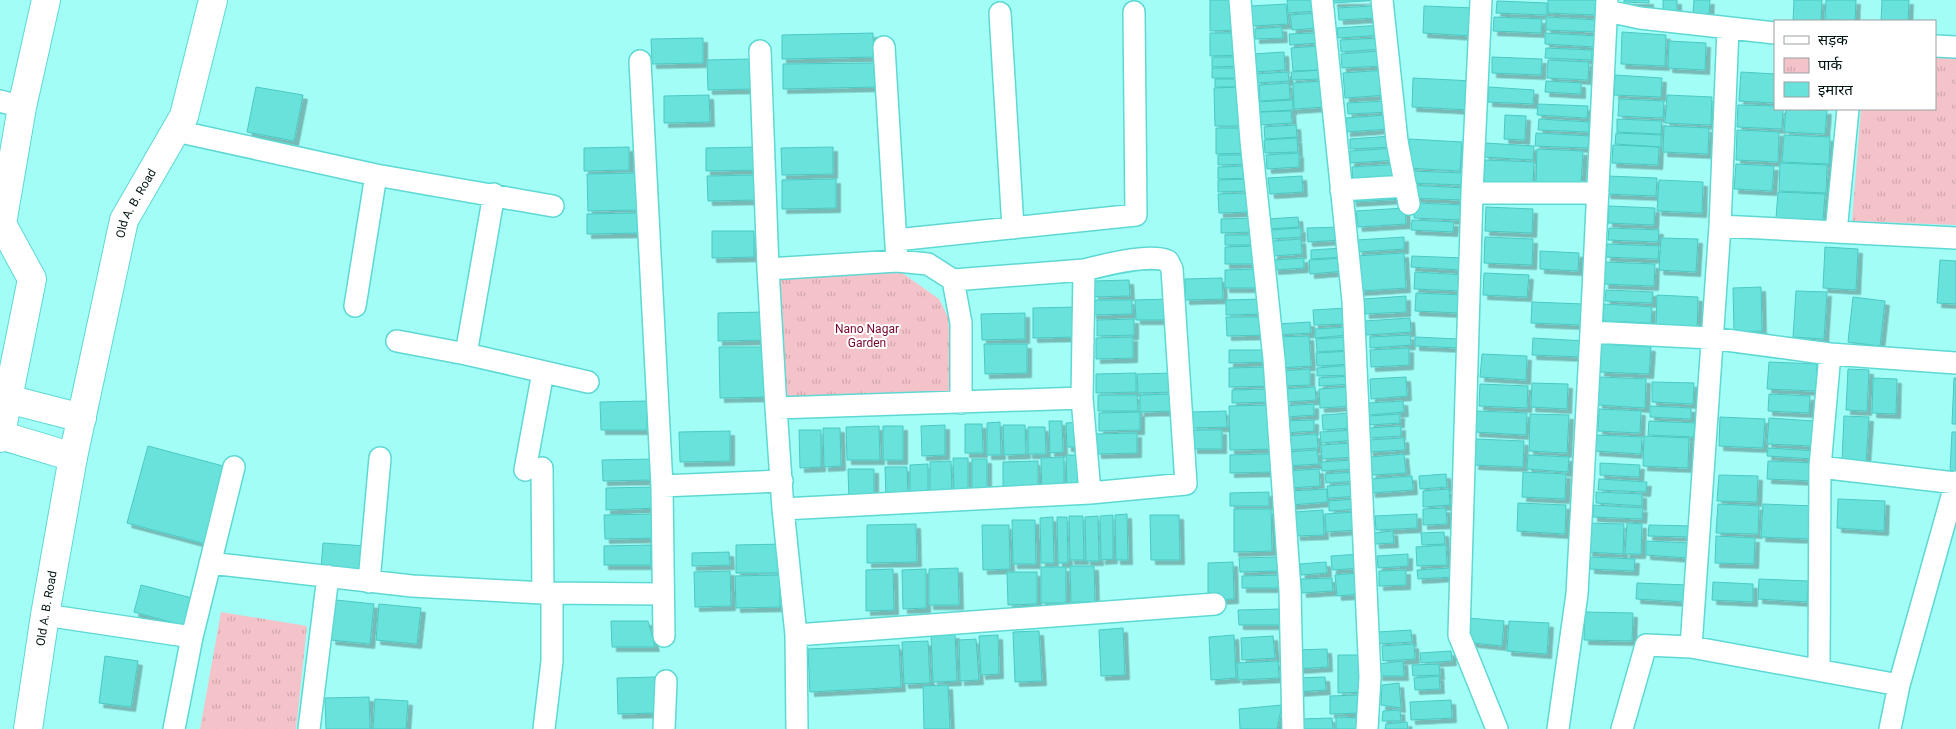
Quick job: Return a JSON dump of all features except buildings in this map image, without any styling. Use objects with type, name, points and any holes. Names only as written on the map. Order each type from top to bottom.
[{"type":"main road","points":[[46,0],[11,104],[2,224],[32,279],[4,398],[0,436],[73,457]]},
{"type":"main road","name":"Old A. B. Road","points":[[28,729],[45,615],[73,457],[124,220],[184,116],[213,0]]},
{"type":"main road","points":[[4,398],[82,418]]},
{"type":"street","points":[[1240,0],[1251,141],[1274,359],[1290,590],[1293,729]]},
{"type":"street","points":[[1322,0],[1353,301],[1370,676],[1367,729]]},
{"type":"street","points":[[1341,190],[1407,195],[1397,141],[1382,0]]},
{"type":"street","points":[[1481,0],[1472,193],[1460,635],[1497,729]]},
{"type":"street","points":[[1558,729],[1577,594],[1592,332],[1607,6],[1640,18],[1774,33]]},
{"type":"street","points":[[1000,12],[1013,228]]},
{"type":"street","points":[[896,240],[1136,215],[1134,12]]},
{"type":"street","points":[[1691,647],[1720,226],[1728,28]]},
{"type":"street","points":[[1936,46],[1956,47]]},
{"type":"street","points":[[884,48],[897,261]]},
{"type":"street","points":[[760,51],[768,269],[776,408],[783,509],[796,635],[797,729]]},
{"type":"street","points":[[640,61],[662,486],[664,636]]},
{"type":"street","points":[[1836,232],[1848,110]]},
{"type":"street","points":[[176,131],[376,174],[553,206]]},
{"type":"street","points":[[355,306],[376,174]]},
{"type":"street","points":[[1472,193],[1598,193]]},
{"type":"street","points":[[466,354],[494,194]]},
{"type":"street","points":[[1720,226],[1956,238]]},
{"type":"street","points":[[768,269],[897,261],[928,264],[953,280],[1084,270],[1115,263],[1159,257],[1168,261],[1172,269],[1186,484],[1090,493],[783,509]]},
{"type":"street","points":[[1084,270],[1082,398],[1090,493]]},
{"type":"street","points":[[953,280],[961,323],[962,403]]},
{"type":"street","points":[[1592,332],[1711,338],[1830,354],[1956,363]]},
{"type":"street","points":[[398,341],[466,354],[588,382]]},
{"type":"street","points":[[1819,670],[1820,468],[1830,354]]},
{"type":"street","points":[[543,372],[533,469],[548,593],[552,661],[544,729]]},
{"type":"street","points":[[776,408],[1082,398]]},
{"type":"street","points":[[369,582],[380,458]]},
{"type":"street","points":[[174,729],[192,638],[234,467]]},
{"type":"street","points":[[1820,468],[1956,482],[1899,685],[1890,729]]},
{"type":"street","points":[[662,486],[782,481]]},
{"type":"street","points":[[210,563],[412,586],[548,593],[663,594]]},
{"type":"street","points":[[309,729],[328,576]]},
{"type":"street","points":[[796,635],[1215,604]]},
{"type":"street","points":[[45,615],[192,638]]},
{"type":"street","points":[[1622,729],[1646,645],[1691,647],[1899,685]]},
{"type":"street","points":[[664,729],[666,682]]},
{"type":"green space","points":[[1936,54],[1956,55],[1956,225],[1852,221],[1861,110],[1936,110]]},
{"type":"green space","name":"Nano Nagar Garden","points":[[855,272],[901,272],[939,299],[948,317],[951,361],[949,396],[782,402],[774,279]]},
{"type":"green space","points":[[221,612],[307,626],[296,729],[200,729]]}]
